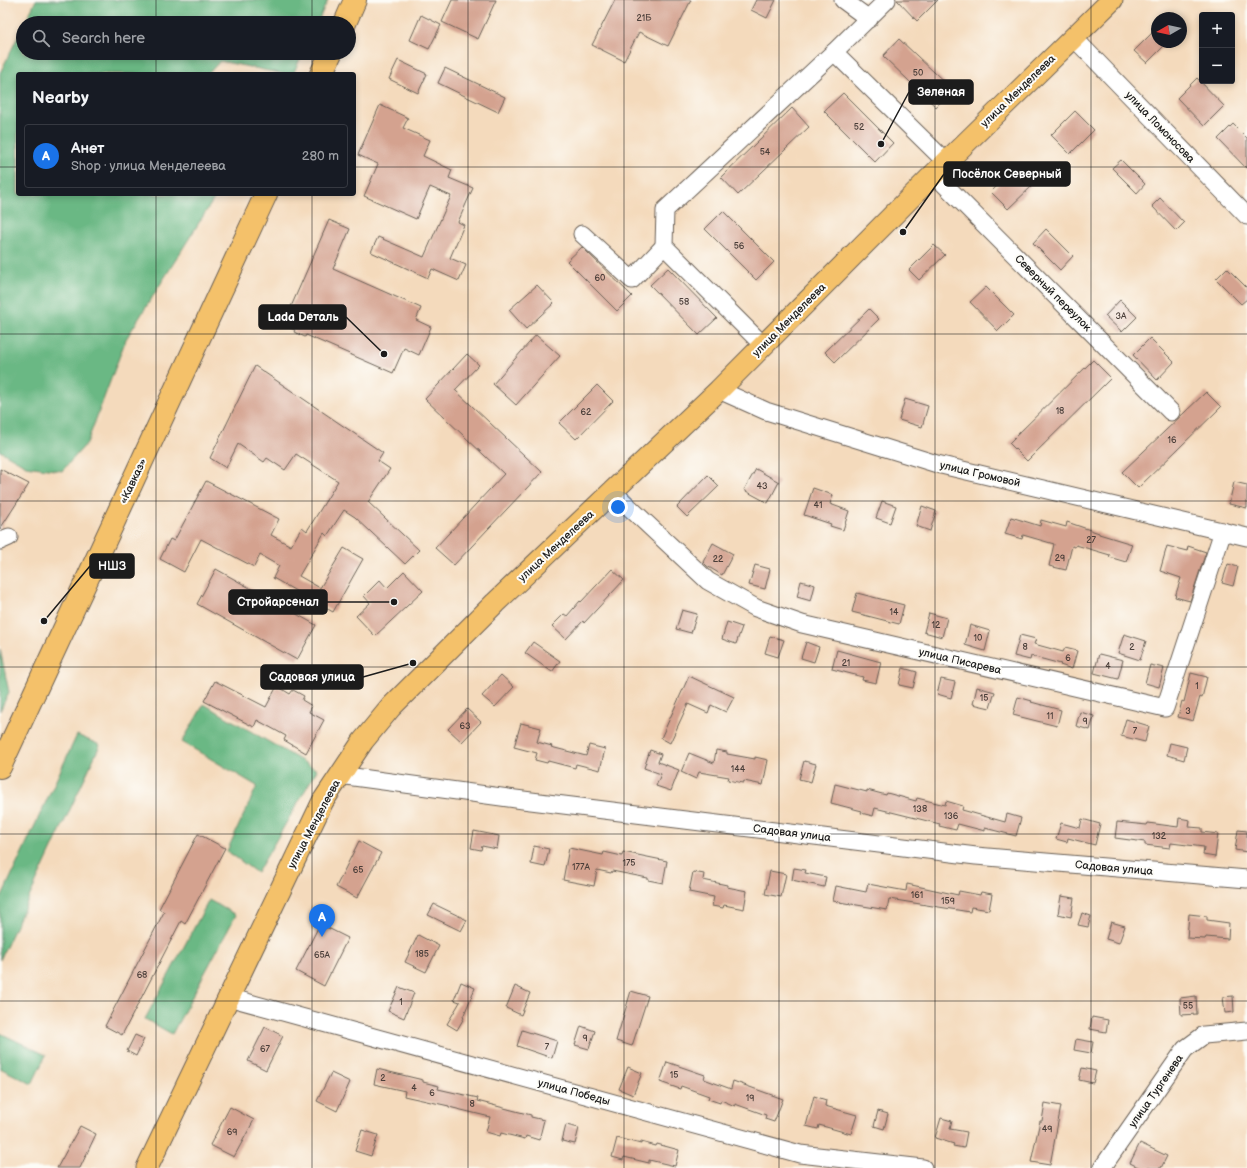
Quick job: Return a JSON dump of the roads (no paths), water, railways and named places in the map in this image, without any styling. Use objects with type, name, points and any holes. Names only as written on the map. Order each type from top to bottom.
[{"type":"highway","points":[[348,16],[356,0]]},
{"type":"highway","points":[[322,72],[328,60]]},
{"type":"highway","name":"«Кавказ»","points":[[0,768],[265,196]]},
{"type":"main road","name":"улица Менделеева","points":[[147,1168],[323,801],[363,741],[391,707],[490,608],[764,346],[940,168],[1112,0]]},
{"type":"street","points":[[843,0],[869,19]]},
{"type":"street","points":[[582,234],[632,280],[664,246],[665,210],[869,19],[887,0]]},
{"type":"street","name":"улица Ломоносова","points":[[1073,37],[1247,216]]},
{"type":"street","name":"Северный переулок","points":[[834,52],[940,168],[1171,412]]},
{"type":"street","points":[[664,246],[764,346]]},
{"type":"street","name":"улица Громовой","points":[[719,390],[766,411],[938,464],[1247,537]]},
{"type":"street","name":"улица Писарева","points":[[613,492],[708,581],[756,608],[802,624],[1165,708],[1223,531]]},
{"type":"street","name":"Садовая улица","points":[[339,775],[531,801],[976,856],[1247,879]]},
{"type":"street","name":"улица Победы","points":[[228,997],[800,1154],[923,1168]]},
{"type":"street","name":"улица Тургенева","points":[[1102,1168],[1185,1049],[1204,1035],[1247,1031]]},
{"type":"place","name":"Зеленая","points":[[881,144]]},
{"type":"place","name":"Посёлок Северный","points":[[903,232]]},
{"type":"place","name":"Lada Dеталь","points":[[384,354]]},
{"type":"place","name":"Стройарсенал","points":[[394,602]]},
{"type":"place","name":"НШЗ","points":[[44,621]]},
{"type":"place","name":"Садовая улица","points":[[413,663]]},
{"type":"place","name":"Анет","points":[[322,937]]}]
